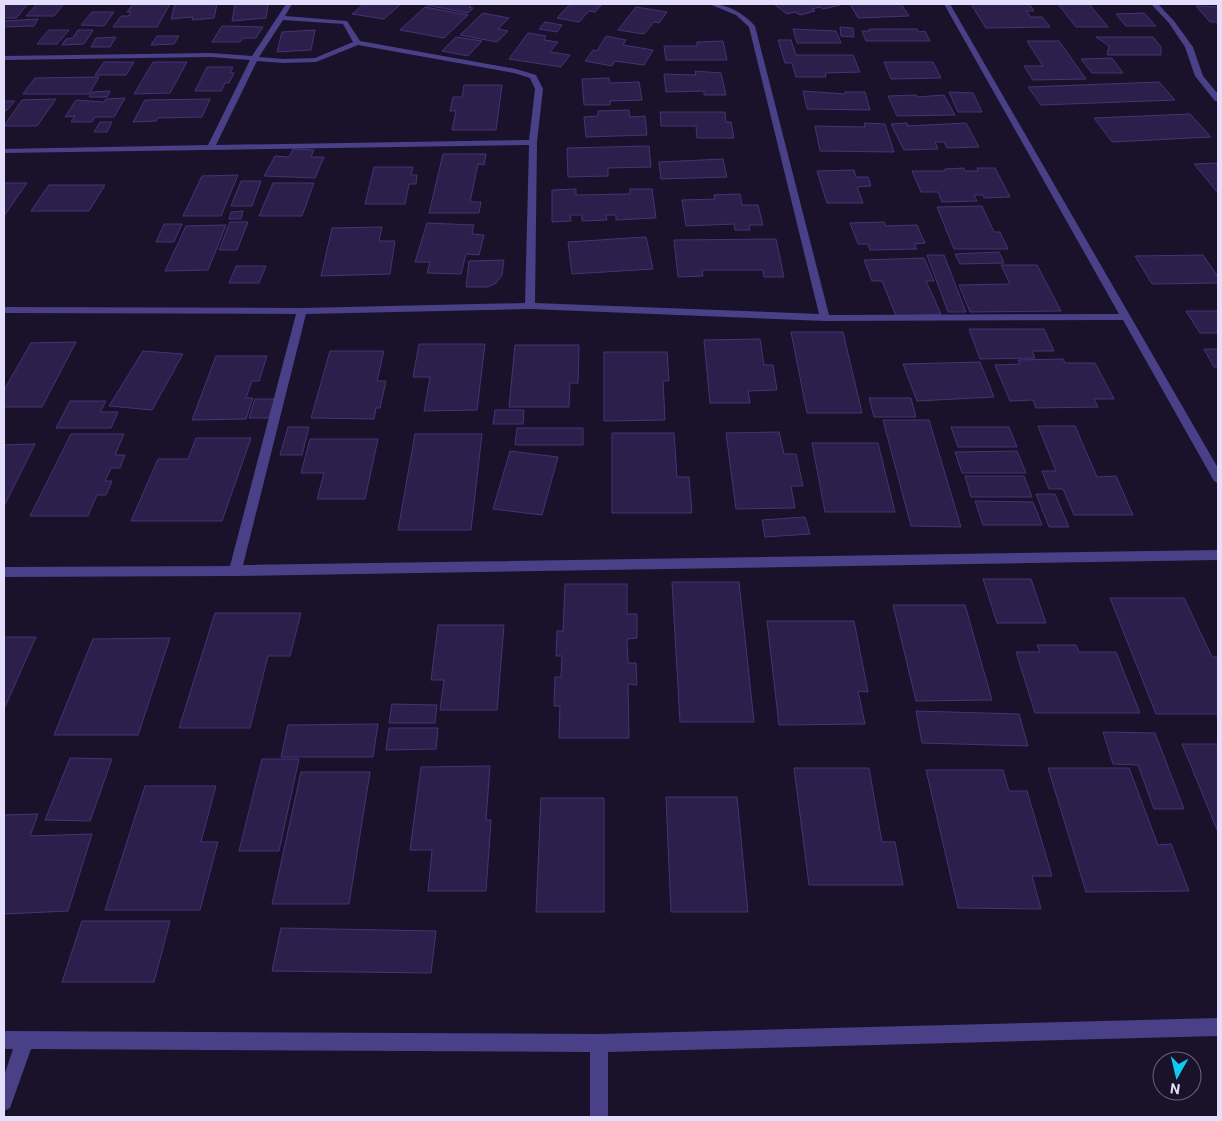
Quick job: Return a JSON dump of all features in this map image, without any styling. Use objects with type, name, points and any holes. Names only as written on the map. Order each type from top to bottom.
[{"type":"street","points":[[211,147],[255,58],[289,4]]},
{"type":"street","points":[[712,4],[738,14],[752,26],[826,318]]},
{"type":"street","points":[[948,4],[1218,478]]},
{"type":"street","points":[[1154,4],[1172,22],[1189,47],[1199,76],[1218,99]]},
{"type":"street","points":[[281,18],[345,22],[357,43]]},
{"type":"street","points":[[4,58],[203,55],[283,61],[316,60],[357,43],[516,71],[533,76],[539,89],[533,142],[530,306]]},
{"type":"street","points":[[4,151],[533,142]]},
{"type":"street","points":[[4,310],[302,311],[530,306],[826,318],[1126,317]]},
{"type":"street","points":[[235,571],[302,311]]},
{"type":"street","points":[[4,572],[235,571],[1218,555]]},
{"type":"street","points":[[4,1040],[599,1043],[1218,1027]]},
{"type":"street","points":[[4,1102],[25,1040]]},
{"type":"street","points":[[599,1043],[599,1117]]},
{"type":"building","points":[[4,4],[28,4],[16,18],[4,18]]},
{"type":"building","points":[[37,4],[64,4],[54,16],[26,16]]},
{"type":"building","points":[[133,4],[170,4],[157,27],[113,27],[121,16],[129,16],[131,12],[127,12]]},
{"type":"building","points":[[175,4],[217,4],[214,18],[192,20],[193,17],[171,19]]},
{"type":"building","points":[[235,4],[268,4],[266,18],[232,21]]},
{"type":"building","points":[[364,4],[401,4],[384,19],[352,14]]},
{"type":"building","points":[[427,4],[472,4],[469,7],[473,8],[468,13]]},
{"type":"building","points":[[570,4],[602,4],[595,12],[589,11],[579,22],[557,18]]},
{"type":"building","points":[[774,4],[840,5],[823,9],[820,7],[812,9],[815,11],[800,15],[795,12],[787,14]]},
{"type":"building","points":[[850,4],[901,4],[909,16],[858,18]]},
{"type":"building","points":[[971,4],[1029,4],[1034,11],[1026,11],[1031,17],[1042,17],[1050,27],[986,28]]},
{"type":"building","points":[[1058,4],[1089,4],[1108,27],[1076,27]]},
{"type":"building","points":[[1196,6],[1218,7],[1218,22],[1210,22]]},
{"type":"building","points":[[425,7],[468,15],[444,38],[400,30]]},
{"type":"building","points":[[636,7],[667,12],[659,23],[654,22],[644,34],[618,30]]},
{"type":"building","points":[[92,12],[114,12],[104,26],[81,25]]},
{"type":"building","points":[[483,13],[509,18],[498,29],[508,31],[497,42],[460,35]]},
{"type":"building","points":[[1144,13],[1156,26],[1126,26],[1116,14]]},
{"type":"building","points":[[38,19],[34,26],[4,27],[4,21]]},
{"type":"building","points":[[545,22],[562,25],[557,32],[539,29]]},
{"type":"building","points":[[222,26],[263,27],[256,38],[243,38],[240,42],[212,42]]},
{"type":"building","points":[[840,27],[853,28],[854,37],[841,36]]},
{"type":"building","points":[[793,29],[836,31],[841,43],[797,43]]},
{"type":"building","points":[[869,29],[917,29],[919,32],[925,31],[930,41],[866,41],[862,31],[870,31]]},
{"type":"building","points":[[49,30],[69,30],[57,44],[37,44]]},
{"type":"building","points":[[78,30],[93,30],[84,44],[62,45],[66,39],[73,38]]},
{"type":"building","points":[[315,30],[311,50],[277,52],[282,32]]},
{"type":"building","points":[[528,33],[546,36],[544,40],[558,42],[550,52],[570,55],[561,67],[509,59]]},
{"type":"building","points":[[157,36],[179,36],[174,44],[151,45]]},
{"type":"building","points":[[606,36],[626,40],[623,45],[653,50],[644,65],[615,61],[612,66],[585,61],[593,50],[597,51]]},
{"type":"building","points":[[116,37],[110,47],[91,47],[96,38]]},
{"type":"building","points":[[456,37],[482,41],[468,56],[442,51]]},
{"type":"building","points":[[1096,37],[1153,37],[1161,47],[1161,55],[1107,55],[1109,46]]},
{"type":"building","points":[[778,40],[791,40],[796,55],[853,55],[860,72],[825,73],[826,77],[796,77],[792,63],[785,63]]},
{"type":"building","points":[[723,41],[727,60],[666,60],[664,46],[697,46],[697,42]]},
{"type":"building","points":[[1027,41],[1059,41],[1086,79],[1033,80],[1024,66],[1043,66]]},
{"type":"building","points":[[1112,58],[1123,73],[1092,73],[1081,59]]},
{"type":"building","points":[[104,62],[134,62],[126,75],[95,75]]},
{"type":"building","points":[[153,62],[187,62],[170,93],[134,94]]},
{"type":"building","points":[[884,62],[933,62],[941,78],[891,79]]},
{"type":"building","points":[[207,67],[233,67],[230,73],[234,73],[229,83],[225,83],[221,91],[195,91]]},
{"type":"building","points":[[695,71],[721,73],[726,95],[704,95],[704,91],[666,92],[664,74],[696,75]]},
{"type":"building","points":[[99,77],[89,94],[23,94],[35,78]]},
{"type":"building","points":[[609,78],[610,83],[639,82],[642,100],[610,101],[610,105],[584,105],[582,79]]},
{"type":"building","points":[[1159,82],[1175,100],[1041,105],[1028,87]]},
{"type":"building","points":[[464,85],[502,85],[496,130],[452,130],[456,111],[450,111],[453,97],[462,97]]},
{"type":"building","points":[[110,91],[107,97],[89,97],[92,92]]},
{"type":"building","points":[[803,91],[845,94],[845,92],[865,92],[870,110],[807,109]]},
{"type":"building","points":[[949,92],[973,93],[982,112],[958,112]]},
{"type":"building","points":[[916,95],[917,97],[944,95],[955,115],[897,116],[888,96]]},
{"type":"building","points":[[125,98],[114,117],[95,117],[92,122],[71,122],[75,116],[65,117],[76,100],[104,102],[106,99]]},
{"type":"building","points":[[56,99],[37,126],[4,126],[22,100]]},
{"type":"building","points":[[210,99],[202,117],[158,118],[156,121],[133,122],[145,100]]},
{"type":"building","points":[[4,101],[15,101],[4,111]]},
{"type":"building","points":[[629,110],[630,117],[645,116],[647,135],[586,137],[584,117],[598,116],[598,111]]},
{"type":"building","points":[[660,112],[725,112],[726,122],[731,122],[734,138],[697,138],[696,126],[661,126]]},
{"type":"building","points":[[1190,114],[1211,137],[1112,142],[1094,118]]},
{"type":"building","points":[[100,122],[112,122],[107,132],[94,132]]},
{"type":"building","points":[[864,123],[885,124],[894,152],[820,151],[815,126],[865,127]]},
{"type":"building","points":[[907,123],[908,126],[966,123],[979,147],[947,148],[944,142],[935,142],[938,149],[904,150],[891,124]]},
{"type":"building","points":[[649,146],[651,167],[608,168],[608,176],[568,177],[567,148]]},
{"type":"building","points":[[293,149],[314,150],[311,157],[324,157],[315,178],[264,176],[275,156],[289,157]]},
{"type":"building","points":[[443,154],[486,154],[484,165],[478,164],[470,202],[481,202],[479,213],[429,213]]},
{"type":"building","points":[[723,159],[727,177],[661,179],[659,162]]},
{"type":"building","points":[[1218,163],[1218,193],[1194,164]]},
{"type":"building","points":[[374,167],[413,167],[411,175],[417,175],[416,184],[409,184],[405,204],[365,204]]},
{"type":"building","points":[[964,168],[965,171],[978,171],[977,168],[995,168],[1010,197],[984,198],[983,195],[974,195],[977,201],[942,202],[938,192],[921,192],[912,171],[945,171],[945,169]]},
{"type":"building","points":[[854,170],[856,177],[868,177],[871,186],[857,187],[863,203],[827,203],[817,171]]},
{"type":"building","points":[[238,175],[221,216],[183,216],[202,176]]},
{"type":"building","points":[[241,181],[261,181],[252,206],[231,206]]},
{"type":"building","points":[[4,183],[27,183],[4,216]]},
{"type":"building","points":[[273,183],[314,183],[302,216],[259,216]]},
{"type":"building","points":[[49,185],[105,185],[89,211],[31,211]]},
{"type":"building","points":[[576,189],[576,195],[630,194],[630,189],[652,189],[656,218],[616,220],[616,215],[606,215],[607,220],[582,221],[582,215],[570,215],[571,221],[552,222],[552,190]]},
{"type":"building","points":[[740,194],[742,205],[758,205],[763,225],[749,225],[750,230],[735,230],[734,224],[686,226],[682,200],[715,199],[714,195]]},
{"type":"building","points":[[982,206],[994,232],[1000,232],[1008,249],[954,249],[937,207]]},
{"type":"building","points":[[243,211],[241,219],[229,219],[231,212]]},
{"type":"building","points":[[230,222],[248,222],[237,250],[219,250]]},
{"type":"building","points":[[884,222],[886,226],[917,225],[925,243],[914,244],[917,249],[870,250],[868,244],[858,244],[850,223]]},
{"type":"building","points":[[427,223],[474,225],[472,234],[484,235],[479,255],[466,254],[461,274],[427,273],[430,262],[415,262]]},
{"type":"building","points":[[164,224],[182,224],[174,242],[156,242]]},
{"type":"building","points":[[226,225],[208,270],[165,271],[186,226]]},
{"type":"building","points":[[382,227],[379,241],[395,241],[390,274],[321,276],[332,228]]},
{"type":"building","points":[[646,237],[653,269],[572,274],[568,242]]},
{"type":"building","points":[[776,239],[784,277],[764,277],[763,270],[702,270],[703,276],[678,277],[674,240]]},
{"type":"building","points":[[999,252],[1004,263],[960,264],[955,254]]},
{"type":"building","points":[[927,255],[944,255],[966,312],[948,312]]},
{"type":"building","points":[[1203,255],[1218,277],[1218,283],[1152,284],[1135,256]]},
{"type":"building","points":[[924,258],[934,281],[926,281],[941,314],[896,316],[882,281],[872,281],[864,260]]},
{"type":"building","points":[[504,260],[502,275],[496,283],[488,287],[466,287],[469,261]]},
{"type":"building","points":[[1001,265],[1037,265],[1061,311],[970,312],[959,285],[1010,284]]},
{"type":"building","points":[[236,266],[266,266],[259,283],[229,283]]},
{"type":"building","points":[[1186,311],[1218,311],[1218,333],[1200,333]]},
{"type":"building","points":[[969,329],[1044,329],[1054,351],[1032,351],[1035,358],[980,359]]},
{"type":"building","points":[[791,332],[843,332],[862,413],[807,413]]},
{"type":"building","points":[[760,339],[764,365],[773,365],[777,390],[748,391],[750,403],[710,403],[704,340]]},
{"type":"building","points":[[76,342],[42,407],[4,407],[4,390],[31,343]]},
{"type":"building","points":[[419,344],[485,344],[477,410],[424,411],[430,377],[413,377]]},
{"type":"building","points":[[515,345],[579,345],[578,383],[570,383],[569,407],[509,407]]},
{"type":"building","points":[[1204,349],[1218,349],[1218,367],[1214,367]]},
{"type":"building","points":[[143,351],[183,354],[152,410],[109,406]]},
{"type":"building","points":[[330,351],[384,351],[377,381],[386,381],[380,408],[376,408],[374,419],[311,418]]},
{"type":"building","points":[[604,352],[667,352],[669,381],[663,381],[665,420],[604,421]]},
{"type":"building","points":[[216,356],[267,356],[259,381],[252,381],[246,398],[253,398],[246,419],[192,420]]},
{"type":"building","points":[[1063,359],[1065,363],[1095,363],[1114,399],[1094,399],[1098,407],[1036,408],[1033,400],[1010,401],[995,365],[1020,364],[1018,360]]},
{"type":"building","points":[[980,362],[994,397],[917,401],[903,364]]},
{"type":"building","points":[[869,398],[911,398],[916,417],[874,417]]},
{"type":"building","points":[[255,399],[275,399],[269,418],[249,418]]},
{"type":"building","points":[[70,401],[106,401],[100,412],[118,412],[111,428],[56,428]]},
{"type":"building","points":[[495,410],[524,410],[523,424],[493,424]]},
{"type":"building","points":[[883,420],[929,420],[961,527],[911,526]]},
{"type":"building","points":[[1038,426],[1075,426],[1097,477],[1116,476],[1133,515],[1074,515],[1063,489],[1049,489],[1042,471],[1056,471]]},
{"type":"building","points":[[288,427],[309,427],[302,455],[280,455]]},
{"type":"building","points":[[951,427],[1009,427],[1017,447],[958,447]]},
{"type":"building","points":[[517,428],[583,428],[583,445],[515,445]]},
{"type":"building","points":[[779,432],[784,454],[796,454],[803,486],[791,486],[795,508],[736,509],[726,433]]},
{"type":"building","points":[[612,433],[674,433],[677,477],[689,477],[692,513],[612,513]]},
{"type":"building","points":[[71,434],[124,434],[115,455],[125,455],[120,468],[111,468],[105,481],[112,481],[106,495],[97,495],[88,516],[30,516]]},
{"type":"building","points":[[415,434],[482,434],[471,530],[398,530]]},
{"type":"building","points":[[196,438],[251,438],[222,521],[131,521],[158,459],[188,459]]},
{"type":"building","points":[[310,439],[378,439],[365,499],[317,499],[324,473],[301,473]]},
{"type":"building","points":[[812,443],[878,443],[895,512],[825,512]]},
{"type":"building","points":[[35,444],[4,506],[4,445]]},
{"type":"building","points":[[510,451],[558,457],[542,515],[493,509]]},
{"type":"building","points":[[1017,451],[1026,473],[962,473],[955,452]]},
{"type":"building","points":[[965,476],[1024,476],[1032,497],[971,497]]},
{"type":"building","points":[[1036,494],[1055,494],[1069,527],[1049,527]]},
{"type":"building","points":[[975,501],[1033,502],[1042,525],[983,525]]},
{"type":"building","points":[[805,517],[810,534],[765,537],[762,520]]},
{"type":"building","points":[[983,579],[1031,579],[1046,623],[997,623]]},
{"type":"building","points":[[672,582],[739,582],[754,722],[680,722]]},
{"type":"building","points":[[565,584],[627,584],[627,614],[637,614],[637,638],[627,639],[628,663],[636,663],[637,685],[628,684],[629,738],[559,738],[560,706],[554,706],[555,677],[561,677],[562,656],[556,656],[557,631],[563,631]]},
{"type":"building","points":[[1110,598],[1184,598],[1212,657],[1218,657],[1218,714],[1156,714]]},
{"type":"building","points":[[893,605],[965,605],[992,700],[916,701]]},
{"type":"building","points":[[215,613],[301,613],[290,656],[268,656],[250,728],[179,728]]},
{"type":"building","points":[[767,621],[854,621],[868,692],[858,691],[865,724],[779,725]]},
{"type":"building","points":[[438,625],[504,625],[497,710],[440,710],[444,680],[431,680]]},
{"type":"building","points":[[4,637],[36,637],[4,709]]},
{"type":"building","points":[[170,638],[138,735],[54,735],[93,639]]},
{"type":"building","points":[[1037,645],[1076,645],[1079,652],[1116,652],[1140,713],[1035,713],[1016,652],[1040,652]]},
{"type":"building","points":[[392,704],[437,705],[435,723],[389,723]]},
{"type":"building","points":[[916,711],[1019,714],[1028,746],[922,743]]},
{"type":"building","points":[[378,724],[373,757],[281,757],[288,725]]},
{"type":"building","points":[[389,728],[438,728],[436,749],[386,750]]},
{"type":"building","points":[[1103,732],[1155,733],[1184,809],[1154,809],[1138,765],[1113,764]]},
{"type":"building","points":[[1182,744],[1218,744],[1218,832]]},
{"type":"building","points":[[70,758],[112,759],[90,821],[45,820]]},
{"type":"building","points":[[262,759],[299,759],[279,851],[239,851]]},
{"type":"building","points":[[490,766],[486,820],[491,820],[486,891],[428,891],[432,850],[410,850],[421,767]]},
{"type":"building","points":[[794,768],[869,768],[882,842],[895,842],[903,885],[809,885]]},
{"type":"building","points":[[1048,768],[1129,768],[1158,845],[1171,844],[1189,891],[1086,892]]},
{"type":"building","points":[[926,770],[1003,770],[1009,791],[1027,791],[1052,876],[1032,876],[1041,909],[958,908]]},
{"type":"building","points":[[301,772],[370,772],[349,904],[272,904]]},
{"type":"building","points":[[145,786],[216,786],[201,842],[218,842],[200,910],[105,910]]},
{"type":"building","points":[[666,797],[737,797],[748,912],[671,912]]},
{"type":"building","points":[[541,798],[604,798],[604,912],[536,912]]},
{"type":"building","points":[[38,814],[30,836],[92,834],[68,911],[4,914],[4,815]]},
{"type":"building","points":[[82,921],[170,921],[154,982],[62,982]]},
{"type":"building","points":[[281,928],[436,931],[431,973],[272,971]]}]
